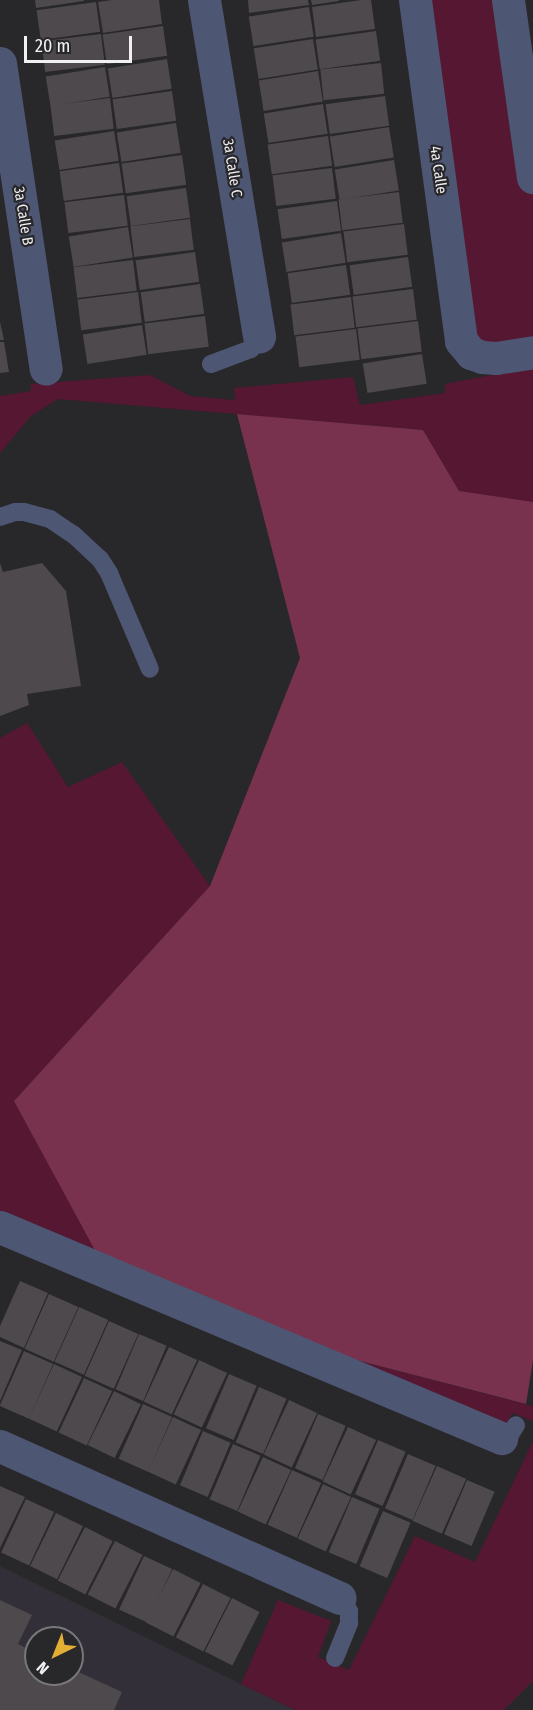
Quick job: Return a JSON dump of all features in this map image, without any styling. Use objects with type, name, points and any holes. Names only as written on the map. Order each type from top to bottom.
[{"type":"street","name":"3a Calle C","points":[[204,0],[259,336]]},
{"type":"street","name":"4a Calle","points":[[415,0],[461,341],[471,352],[482,357],[496,358],[533,352]]},
{"type":"street","points":[[508,0],[533,177]]},
{"type":"street","name":"3a Calle B","points":[[0,63],[46,369]]},
{"type":"street","points":[[0,1227],[509,1432]]},
{"type":"street","points":[[0,1446],[340,1598]]},
{"type":"lane","points":[[211,364],[251,349],[259,336]]},
{"type":"lane","points":[[0,517],[15,512],[24,512],[50,519],[74,535],[100,559],[109,573],[150,669]]},
{"type":"lane","points":[[335,1658],[349,1623],[349,1611],[340,1598]]},
{"type":"shaded area","points":[[415,0],[508,0],[533,177],[533,346],[461,341]]},
{"type":"shaded area","points":[[533,367],[533,502],[459,492],[423,430],[58,399],[31,416],[0,453],[0,396],[31,391],[31,384],[150,375],[190,396],[235,400],[234,388],[353,377],[360,405],[445,393],[445,384]]},
{"type":"shaded area","points":[[237,414],[423,430],[459,491],[533,502],[533,1360],[526,1404],[337,1355],[97,1254],[14,1101],[210,886],[300,658]]},
{"type":"shaded area","points":[[27,723],[68,787],[122,762],[210,886],[14,1101],[337,1355],[533,1406],[533,1421],[512,1413],[497,1446],[0,1221],[0,738]]},
{"type":"shaded area","points":[[533,1441],[533,1681],[504,1710],[295,1710],[241,1684],[278,1600],[331,1621],[318,1657],[349,1670],[415,1536],[475,1562]]},
{"type":"shaded area","points":[[0,1566],[295,1710],[0,1710]]},
{"type":"building","points":[[35,0],[84,0],[84,1],[36,8]]},
{"type":"building","points":[[159,0],[162,24],[103,33],[98,2]]},
{"type":"building","points":[[248,0],[308,0],[309,5],[249,13]]},
{"type":"building","points":[[311,0],[339,0],[339,1],[312,5]]},
{"type":"building","points":[[371,0],[375,29],[316,37],[312,7]]},
{"type":"building","points":[[96,2],[100,32],[41,40],[37,10]]},
{"type":"building","points":[[309,7],[314,37],[253,46],[249,17]]},
{"type":"building","points":[[163,26],[167,56],[107,64],[103,34]]},
{"type":"building","points":[[376,31],[380,61],[320,69],[316,39]]},
{"type":"building","points":[[101,34],[105,65],[45,72],[41,41]]},
{"type":"building","points":[[313,39],[318,70],[259,79],[254,48]]},
{"type":"building","points":[[167,59],[172,89],[112,98],[108,68]]},
{"type":"building","points":[[381,63],[384,94],[324,100],[320,69]]},
{"type":"building","points":[[105,67],[110,97],[50,106],[46,76]]},
{"type":"building","points":[[318,71],[323,102],[264,111],[259,80]]},
{"type":"building","points":[[172,91],[176,121],[117,129],[113,99]]},
{"type":"building","points":[[385,96],[389,126],[330,134],[326,104]]},
{"type":"building","points":[[110,98],[114,129],[54,136],[50,105]]},
{"type":"building","points":[[323,104],[328,134],[268,143],[264,113]]},
{"type":"building","points":[[176,123],[181,153],[121,162],[117,132]]},
{"type":"building","points":[[389,127],[394,158],[335,167],[330,136]]},
{"type":"building","points":[[114,131],[119,161],[59,170],[55,140]]},
{"type":"building","points":[[328,136],[332,166],[272,174],[268,144]]},
{"type":"building","points":[[182,155],[186,185],[126,193],[122,163]]},
{"type":"building","points":[[394,160],[399,191],[340,200],[335,169]]},
{"type":"building","points":[[119,163],[123,193],[64,201],[60,171]]},
{"type":"building","points":[[332,168],[336,199],[276,206],[272,175]]},
{"type":"building","points":[[186,188],[190,218],[131,226],[127,196]]},
{"type":"building","points":[[399,192],[403,223],[342,230],[338,199]]},
{"type":"building","points":[[124,195],[128,226],[68,233],[64,202]]},
{"type":"building","points":[[337,201],[341,231],[282,239],[278,209]]},
{"type":"building","points":[[190,219],[194,250],[134,257],[130,226]]},
{"type":"building","points":[[404,224],[408,255],[347,262],[343,231]]},
{"type":"building","points":[[128,227],[133,258],[74,267],[69,236]]},
{"type":"building","points":[[341,233],[346,263],[286,272],[282,242]]},
{"type":"building","points":[[195,252],[199,282],[140,290],[136,260]]},
{"type":"building","points":[[408,257],[412,287],[354,295],[350,265]]},
{"type":"building","points":[[133,260],[137,291],[77,298],[73,267]]},
{"type":"building","points":[[346,265],[350,295],[292,303],[288,273]]},
{"type":"building","points":[[200,284],[204,314],[145,322],[141,292]]},
{"type":"building","points":[[413,289],[417,320],[356,327],[352,296]]},
{"type":"building","points":[[138,292],[142,323],[81,330],[77,299]]},
{"type":"building","points":[[351,297],[355,328],[294,335],[290,304]]},
{"type":"building","points":[[205,316],[209,347],[148,354],[144,323]]},
{"type":"building","points":[[418,321],[422,352],[361,359],[357,328]]},
{"type":"building","points":[[0,322],[4,340],[0,340]]},
{"type":"building","points":[[142,325],[147,355],[87,364],[83,334]]},
{"type":"building","points":[[356,329],[360,360],[299,367],[295,336]]},
{"type":"building","points":[[0,342],[4,342],[9,372],[0,373]]},
{"type":"building","points":[[422,354],[427,384],[367,393],[363,363]]},
{"type":"building","points":[[0,563],[3,572],[42,563],[66,591],[81,686],[27,694],[29,705],[0,716]]},
{"type":"building","points":[[20,1281],[48,1293],[24,1348],[0,1337],[0,1326]]},
{"type":"building","points":[[49,1294],[78,1307],[54,1362],[25,1349]]},
{"type":"building","points":[[79,1307],[108,1320],[84,1375],[55,1362]]},
{"type":"building","points":[[109,1321],[138,1334],[114,1389],[85,1376]]},
{"type":"building","points":[[139,1334],[167,1346],[143,1401],[116,1389]]},
{"type":"building","points":[[0,1341],[22,1350],[0,1401]]},
{"type":"building","points":[[169,1347],[197,1360],[172,1414],[144,1401]]},
{"type":"building","points":[[24,1351],[53,1364],[29,1419],[0,1406]]},
{"type":"building","points":[[199,1360],[227,1373],[202,1427],[174,1414]]},
{"type":"building","points":[[54,1364],[82,1377],[57,1431],[29,1418]]},
{"type":"building","points":[[229,1374],[257,1386],[234,1440],[206,1428]]},
{"type":"building","points":[[84,1378],[112,1391],[87,1445],[59,1432]]},
{"type":"building","points":[[259,1387],[287,1399],[263,1454],[236,1442]]},
{"type":"building","points":[[114,1391],[141,1404],[115,1458],[88,1445]]},
{"type":"building","points":[[289,1400],[317,1413],[292,1467],[264,1454]]},
{"type":"building","points":[[143,1404],[172,1417],[148,1472],[119,1459]]},
{"type":"building","points":[[318,1414],[346,1426],[323,1480],[295,1468]]},
{"type":"building","points":[[173,1417],[201,1430],[176,1484],[148,1471]]},
{"type":"building","points":[[348,1427],[376,1440],[351,1494],[323,1481]]},
{"type":"building","points":[[203,1431],[231,1443],[208,1497],[180,1485]]},
{"type":"building","points":[[378,1440],[406,1452],[383,1506],[355,1494]]},
{"type":"building","points":[[233,1444],[261,1456],[237,1511],[210,1499]]},
{"type":"building","points":[[408,1454],[436,1466],[413,1520],[385,1508]]},
{"type":"building","points":[[263,1457],[291,1470],[266,1524],[238,1511]]},
{"type":"building","points":[[437,1466],[466,1479],[442,1534],[413,1521]]},
{"type":"building","points":[[292,1470],[321,1483],[297,1538],[268,1525]]},
{"type":"building","points":[[467,1480],[495,1492],[472,1546],[444,1534]]},
{"type":"building","points":[[323,1484],[351,1497],[326,1551],[298,1538]]},
{"type":"building","points":[[0,1486],[25,1497],[0,1548]]},
{"type":"building","points":[[352,1497],[380,1509],[356,1564],[329,1552]]},
{"type":"building","points":[[26,1499],[54,1512],[29,1566],[1,1552]]},
{"type":"building","points":[[383,1511],[411,1523],[387,1578],[360,1566]]},
{"type":"building","points":[[56,1513],[83,1526],[57,1579],[30,1566]]},
{"type":"building","points":[[85,1527],[113,1541],[85,1595],[58,1580]]},
{"type":"building","points":[[115,1541],[143,1555],[115,1609],[88,1594]]},
{"type":"building","points":[[144,1556],[172,1569],[147,1623],[119,1609]]},
{"type":"building","points":[[173,1569],[201,1583],[173,1637],[146,1622]]},
{"type":"building","points":[[203,1584],[231,1598],[203,1652],[176,1637]]},
{"type":"building","points":[[232,1598],[260,1612],[232,1666],[205,1651]]},
{"type":"building","points":[[0,1600],[32,1615],[27,1626],[24,1626],[18,1644],[24,1647],[24,1686],[84,1686],[84,1675],[122,1692],[114,1710],[0,1710]]}]
